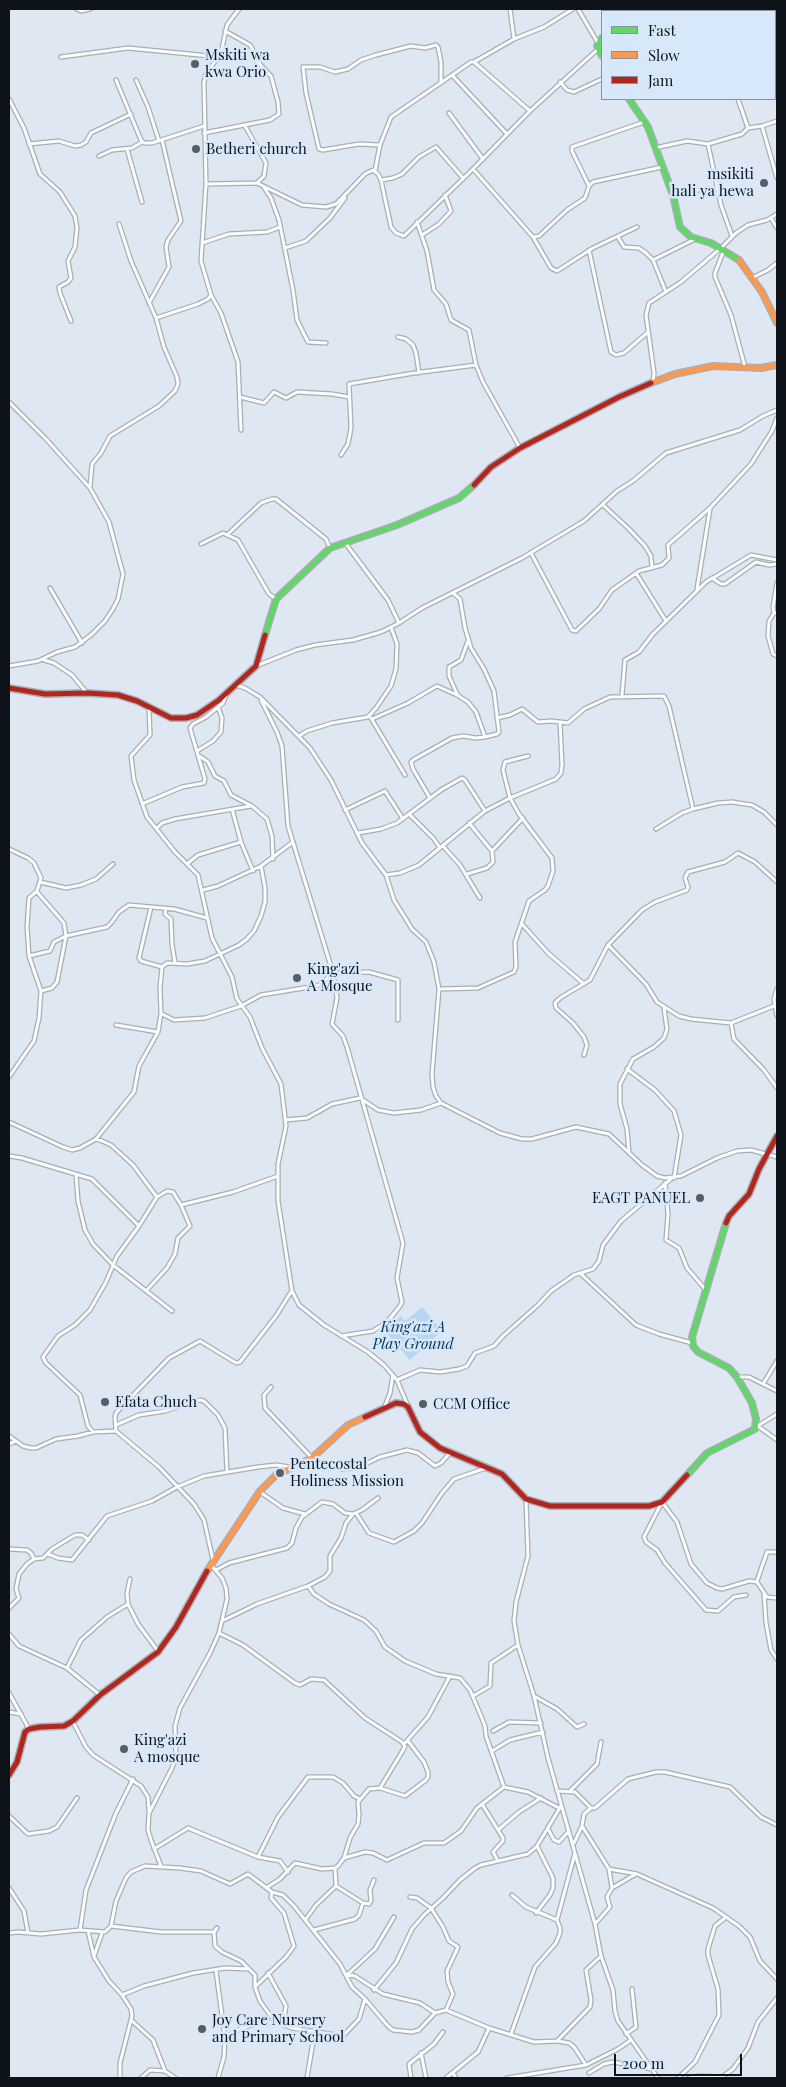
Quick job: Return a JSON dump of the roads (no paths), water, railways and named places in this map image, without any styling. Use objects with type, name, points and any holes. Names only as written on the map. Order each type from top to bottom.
[{"type":"street","points":[[78,9],[81,11],[90,9]]},
{"type":"street","points":[[239,9],[229,20],[220,57],[204,77],[206,184],[201,261],[211,295],[221,313],[238,362],[241,430]]},
{"type":"street","points":[[510,9],[514,39]]},
{"type":"street","points":[[573,9],[544,27],[514,39],[468,64],[394,115],[385,130],[375,171],[381,180],[388,218],[394,231],[404,236],[598,46],[601,40]]},
{"type":"street","points":[[578,9],[601,54]]},
{"type":"street","points":[[204,133],[245,126],[277,117],[279,114],[271,76],[255,60],[252,49],[245,42],[225,31]]},
{"type":"street","points":[[380,145],[359,144],[319,149],[306,93],[303,67],[320,67],[336,72],[348,69],[361,60],[376,55],[411,46],[425,48],[436,45],[441,62],[442,83]]},
{"type":"street","points":[[61,57],[128,48],[220,57]]},
{"type":"street","points":[[474,62],[530,111]]},
{"type":"street","points":[[452,75],[507,134]]},
{"type":"street","points":[[560,82],[567,90],[574,92],[601,79]]},
{"type":"street","points":[[116,80],[142,142]]},
{"type":"street","points":[[136,80],[160,140],[181,221],[168,240],[166,247],[169,267],[149,304]]},
{"type":"street","points":[[9,99],[24,128],[40,174],[60,192],[75,216],[75,247],[68,261],[71,278],[68,282],[59,286],[71,321]]},
{"type":"street","points":[[630,100],[645,122],[673,195],[680,228],[691,237],[723,249],[739,260],[762,292],[777,324]]},
{"type":"street","points":[[738,100],[748,128]]},
{"type":"street","points":[[449,113],[483,159]]},
{"type":"street","points":[[29,144],[59,141],[75,146],[81,145],[86,142],[92,132],[130,114]]},
{"type":"street","points":[[655,148],[687,141],[708,144],[742,134],[748,128],[777,121]]},
{"type":"street","points":[[588,186],[572,151],[572,147],[645,122]]},
{"type":"street","points":[[99,156],[112,150],[127,149],[142,142],[146,144],[204,126]]},
{"type":"street","points":[[245,126],[266,163],[264,176],[257,183]]},
{"type":"street","points":[[762,126],[777,178]]},
{"type":"street","points":[[708,144],[719,195],[732,236]]},
{"type":"street","points":[[381,180],[402,174],[419,158],[436,147],[463,178]]},
{"type":"street","points":[[127,149],[142,202]]},
{"type":"street","points":[[534,237],[538,236],[567,210],[585,198],[588,186],[593,182],[662,167]]},
{"type":"street","points":[[206,184],[257,183],[292,201],[310,207],[326,207],[334,205],[346,195],[365,174],[371,170],[375,171]]},
{"type":"street","points":[[473,170],[534,237],[552,268],[556,271],[568,266],[589,250],[637,227]]},
{"type":"street","points":[[263,185],[270,198],[280,227],[297,320],[308,342],[326,342]]},
{"type":"street","points":[[673,195],[703,189],[719,195]]},
{"type":"street","points":[[422,235],[438,224],[451,211],[445,194]]},
{"type":"street","points":[[285,248],[306,241],[330,218],[346,195]]},
{"type":"street","points":[[653,384],[654,373],[648,332],[647,307],[652,300],[681,282],[723,249],[732,236],[748,225],[771,218],[777,214]]},
{"type":"street","points":[[771,218],[777,228]]},
{"type":"street","points":[[417,222],[422,235],[434,290],[446,304],[451,320],[469,330],[476,365],[483,382],[520,448]]},
{"type":"street","points":[[90,488],[92,464],[101,453],[110,436],[159,406],[177,388],[177,377],[164,347],[156,318],[128,254],[119,224]]},
{"type":"street","points":[[202,243],[230,234],[267,232],[280,227]]},
{"type":"street","points":[[618,237],[624,247],[642,249],[653,260],[666,292]]},
{"type":"street","points":[[653,260],[696,239]]},
{"type":"street","points":[[723,249],[715,275],[731,315],[745,368]]},
{"type":"street","points":[[589,250],[612,354],[624,353],[648,332]]},
{"type":"street","points":[[752,279],[777,263]]},
{"type":"street","points":[[156,318],[198,304],[208,299],[211,295]]},
{"type":"street","points":[[398,337],[406,339],[413,345],[419,373]]},
{"type":"street","points":[[342,455],[346,450],[351,428],[350,384],[476,365]]},
{"type":"street","points":[[256,666],[276,599],[330,548],[346,544],[409,520],[466,494],[491,467],[520,448],[619,397],[675,374],[722,366],[745,368],[777,367]]},
{"type":"street","points":[[240,397],[264,403],[273,392],[285,398],[297,392],[349,397]]},
{"type":"street","points":[[9,402],[46,439],[90,488],[109,522],[123,574],[118,599],[100,628],[82,643],[43,659],[9,666]]},
{"type":"street","points":[[9,688],[45,694],[87,693],[118,695],[137,701],[172,718],[190,718],[201,713],[228,692],[256,666],[296,650],[369,636],[391,627],[422,608],[530,552],[584,521],[617,491],[666,453],[740,430],[762,416],[777,410]]},
{"type":"street","points":[[530,552],[574,631],[596,612],[612,590],[636,573],[662,565],[669,558],[668,545],[710,508],[757,456],[777,418]]},
{"type":"street","points":[[227,535],[261,503],[276,499],[326,539],[330,548]]},
{"type":"street","points":[[603,505],[645,546],[651,556],[652,568]]},
{"type":"street","points":[[697,590],[710,508]]},
{"type":"street","points":[[201,544],[221,533],[238,540],[268,592],[276,599]]},
{"type":"street","points":[[346,544],[388,600],[399,623]]},
{"type":"street","points":[[622,695],[625,660],[639,652],[697,590],[751,555],[777,560]]},
{"type":"street","points":[[713,578],[725,584],[756,562],[777,564]]},
{"type":"street","points":[[636,573],[644,589],[666,621]]},
{"type":"street","points":[[777,583],[776,613],[769,621],[768,636],[773,654],[777,656]]},
{"type":"street","points":[[50,588],[82,643]]},
{"type":"street","points":[[430,798],[420,783],[412,761],[452,738],[463,736],[476,738],[498,733],[493,687],[468,640],[460,599],[453,593]]},
{"type":"street","points":[[371,717],[394,678],[398,654],[391,627]]},
{"type":"street","points":[[457,695],[450,676],[449,667],[461,660],[468,640]]},
{"type":"street","points":[[43,659],[54,663],[72,675],[87,693]]},
{"type":"street","points":[[235,685],[245,688],[260,697],[299,736],[323,766],[367,851],[386,876],[392,895],[411,928],[426,942],[434,962],[439,989],[432,1074],[433,1087],[441,1103],[500,1133],[522,1139],[532,1139],[576,1127],[598,1131],[613,1137],[629,1154],[657,1176],[672,1178]]},
{"type":"street","points":[[299,736],[321,726],[371,717],[408,703],[435,687],[457,695],[468,702],[476,712],[485,737]]},
{"type":"street","points":[[142,804],[182,787],[204,783],[205,779],[190,732],[191,726],[206,718],[225,701],[228,692]]},
{"type":"street","points":[[497,718],[510,715],[522,709],[538,722],[571,722],[584,709],[610,697],[658,695],[666,698],[694,809]]},
{"type":"street","points":[[260,697],[282,746],[286,812],[293,842],[333,973],[337,998],[332,1024],[345,1041],[403,1241],[397,1278],[402,1302],[388,1321],[374,1331],[341,1336]]},
{"type":"street","points":[[197,753],[221,732],[222,718],[218,707]]},
{"type":"street","points":[[149,708],[150,735],[132,754],[130,760],[142,804],[148,816],[175,852],[198,875],[203,890],[212,938],[232,976],[237,999],[250,1017],[262,1048],[281,1084],[285,1120],[285,1135],[280,1152],[278,1176],[281,1223],[292,1291],[299,1305],[384,1365],[397,1380],[420,1432],[433,1443],[450,1453],[489,1467],[502,1474],[526,1499],[534,1503],[550,1506],[650,1506],[662,1502]]},
{"type":"street","points":[[371,717],[405,775]]},
{"type":"street","points":[[386,876],[413,868],[442,847],[485,811],[510,798],[552,782],[561,773],[560,722]]},
{"type":"street","points":[[197,753],[210,765],[215,776],[224,781],[231,795],[252,806],[267,819],[270,827],[273,859]]},
{"type":"street","points":[[439,989],[478,988],[512,974],[516,967],[515,942],[529,901],[546,890],[548,886],[554,864],[550,852],[510,798],[504,780],[503,766],[506,762],[528,756]]},
{"type":"street","points":[[358,833],[381,829],[403,818],[440,790],[462,778],[485,811]]},
{"type":"street","points":[[345,810],[385,791],[403,818]]},
{"type":"street","points":[[656,829],[682,813],[718,803],[732,802],[752,805],[764,812],[777,825]]},
{"type":"street","points":[[157,828],[162,823],[175,819],[252,806]]},
{"type":"street","points":[[232,808],[241,842],[253,871]]},
{"type":"street","points":[[409,814],[467,874],[480,898]]},
{"type":"street","points":[[492,851],[523,818]]},
{"type":"street","points":[[467,874],[491,866],[493,862],[492,851],[469,823]]},
{"type":"street","points":[[187,864],[198,855],[241,842]]},
{"type":"street","points":[[203,890],[253,871],[273,859],[293,842]]},
{"type":"street","points":[[9,849],[28,858],[40,874],[40,882],[28,902],[27,927],[30,956],[41,991],[39,1018],[34,1041],[9,1077]]},
{"type":"street","points":[[584,1055],[587,1045],[581,1032],[555,1005],[560,998],[584,984],[593,976],[608,945],[648,906],[686,890],[688,887],[684,878],[688,872],[725,862],[736,853],[740,853],[755,862],[777,882]]},
{"type":"street","points":[[40,882],[66,888],[81,885],[96,879],[113,864]]},
{"type":"street","points":[[9,1122],[72,1150],[80,1148],[96,1139],[134,1092],[140,1066],[158,1032],[161,1013],[160,988],[162,967],[167,963],[200,963],[221,954],[247,939],[262,916],[265,888],[261,866]]},
{"type":"street","points":[[36,891],[62,918],[66,936],[57,982],[52,988],[41,991]]},
{"type":"street","points":[[30,956],[50,951],[54,942],[66,936],[105,928],[121,910],[129,905],[166,908],[207,918]]},
{"type":"street","points":[[151,907],[139,958],[142,961],[162,967]]},
{"type":"street","points":[[166,908],[165,914],[171,919],[175,963]]},
{"type":"street","points":[[522,924],[548,953],[584,984]]},
{"type":"street","points":[[608,945],[646,984],[657,1002],[664,1008],[691,1019],[731,1023],[774,1006]]},
{"type":"street","points":[[161,1013],[174,1020],[205,1018],[241,1006],[262,995],[322,984],[333,973],[369,972],[398,980],[398,1020]]},
{"type":"street","points":[[777,989],[774,996],[777,1016]]},
{"type":"street","points":[[629,1154],[627,1129],[619,1094],[620,1084],[635,1057],[654,1047],[664,1038],[667,1029],[664,1008]]},
{"type":"street","points":[[731,1023],[734,1039],[764,1070],[777,1088]]},
{"type":"street","points":[[116,1025],[158,1032]]},
{"type":"street","points":[[628,1069],[654,1090],[674,1111],[681,1135],[672,1178]]},
{"type":"street","points":[[285,1120],[307,1118],[332,1104],[360,1098],[378,1110],[394,1113],[421,1110],[441,1103]]},
{"type":"street","points":[[777,1136],[749,1194],[732,1212],[724,1226],[692,1337],[692,1343],[698,1352],[729,1368],[737,1377],[752,1403],[758,1427],[777,1440]]},
{"type":"street","points":[[96,1139],[111,1145],[133,1165],[157,1196]]},
{"type":"street","points":[[397,1380],[420,1370],[445,1371],[467,1366],[475,1353],[498,1343],[503,1336],[538,1306],[551,1291],[574,1276],[591,1271],[596,1266],[603,1245],[625,1217],[672,1178],[728,1154],[750,1150],[777,1157]]},
{"type":"street","points":[[9,1156],[22,1158],[92,1179],[140,1226]]},
{"type":"street","points":[[76,1175],[78,1201],[85,1230],[94,1244],[113,1265],[172,1311]]},
{"type":"street","points":[[181,1205],[233,1192],[278,1176]]},
{"type":"street","points":[[665,1183],[668,1214],[666,1241],[679,1248],[687,1268],[706,1290]]},
{"type":"street","points":[[93,1432],[88,1426],[80,1395],[46,1363],[43,1357],[58,1336],[75,1325],[90,1310],[121,1249],[140,1226],[157,1196],[170,1191],[181,1205],[190,1226],[178,1238],[175,1254],[167,1268],[146,1291]]},
{"type":"street","points":[[580,1274],[639,1326],[692,1343]]},
{"type":"street","points":[[116,1431],[114,1417],[116,1413],[160,1366],[197,1342],[203,1342],[236,1363],[242,1361],[282,1308],[292,1291]]},
{"type":"street","points":[[763,1384],[777,1361]]},
{"type":"street","points":[[385,1407],[393,1375]]},
{"type":"street","points":[[737,1377],[749,1377],[777,1391]]},
{"type":"street","points":[[271,1387],[264,1395],[266,1408],[312,1458],[332,1466],[350,1468],[362,1466],[380,1457],[407,1450],[418,1454],[435,1466],[441,1463],[450,1453]]},
{"type":"street","points":[[116,1425],[139,1415],[165,1411],[200,1400],[204,1401],[218,1415],[225,1428],[227,1472]]},
{"type":"street","points":[[29,1728],[64,1726],[73,1721],[100,1695],[158,1652],[176,1626],[212,1563],[260,1491],[276,1475],[312,1458],[348,1425],[400,1402],[408,1406]]},
{"type":"street","points":[[746,1595],[734,1597],[718,1611],[709,1611],[664,1563],[658,1550],[646,1542],[644,1537],[662,1502],[707,1453],[758,1427],[777,1414]]},
{"type":"street","points":[[9,1436],[26,1447],[36,1448],[56,1438],[72,1437],[93,1432],[116,1431],[159,1468],[201,1512],[212,1563],[226,1588],[227,1599],[219,1633],[202,1670],[180,1708],[175,1726],[176,1758],[149,1813]]},
{"type":"street","points":[[9,1444],[16,1441]]},
{"type":"street","points":[[48,1554],[72,1560],[90,1540],[100,1522],[107,1516],[152,1501],[177,1487],[204,1476],[276,1465],[290,1467]]},
{"type":"street","points":[[216,1570],[229,1563],[286,1548],[292,1543],[296,1528],[305,1514],[322,1502],[333,1504],[345,1512],[354,1514],[368,1533],[394,1542],[414,1531],[422,1523],[454,1479],[489,1467]]},
{"type":"street","points":[[260,1491],[283,1508],[305,1514]]},
{"type":"street","points":[[222,1622],[257,1604],[308,1586],[328,1574],[330,1556],[341,1538],[346,1523],[354,1514],[378,1498]]},
{"type":"street","points":[[526,1499],[528,1556],[516,1602],[515,1631],[518,1645],[534,1696],[560,1806],[576,1852],[595,1924],[601,1956],[613,1990],[615,2011],[626,2034],[658,2078]]},
{"type":"street","points":[[662,1502],[677,1522],[691,1564],[707,1583],[722,1589],[749,1581],[757,1582]]},
{"type":"street","points":[[9,1608],[19,1598],[16,1589],[19,1574],[34,1559],[41,1559],[75,1535],[82,1534],[90,1540]]},
{"type":"street","points":[[9,1549],[27,1550],[31,1552],[34,1559]]},
{"type":"street","points":[[777,1552],[767,1552],[757,1582],[767,1597],[777,1598]]},
{"type":"street","points":[[130,1579],[127,1593],[128,1604],[138,1624],[158,1652]]},
{"type":"street","points":[[308,1586],[314,1594],[328,1604],[364,1620],[376,1631],[392,1653],[421,1669],[460,1678],[473,1696],[485,1726],[486,1736],[504,1787]]},
{"type":"street","points":[[764,1594],[764,1613],[767,1631],[771,1650],[777,1659]]},
{"type":"street","points":[[67,1668],[81,1640],[107,1617],[128,1604]]},
{"type":"street","points":[[219,1633],[243,1645],[295,1683],[300,1685],[311,1679],[324,1680],[365,1718],[404,1744]]},
{"type":"street","points":[[9,1634],[19,1646],[67,1668],[100,1695]]},
{"type":"street","points":[[473,1696],[490,1686],[491,1663],[518,1645]]},
{"type":"street","points":[[380,1788],[402,1752],[404,1744],[428,1717],[450,1676]]},
{"type":"street","points":[[9,1693],[29,1728]]},
{"type":"street","points":[[534,1696],[557,1709],[577,1727],[584,1724]]},
{"type":"street","points":[[9,1712],[22,1714]]},
{"type":"street","points":[[73,1721],[78,1735],[93,1755],[133,1779],[146,1792],[149,1813],[148,1830],[162,1867]]},
{"type":"street","points":[[493,1732],[509,1722],[541,1723]]},
{"type":"street","points":[[9,1774],[16,1762],[23,1737],[29,1728]]},
{"type":"street","points":[[492,1751],[510,1740],[543,1732]]},
{"type":"street","points":[[265,1888],[298,1863],[322,1869],[335,1868],[344,1858],[350,1838],[358,1824],[360,1799],[369,1790],[380,1788],[405,1796],[428,1777],[424,1762],[408,1741]]},
{"type":"street","points":[[570,1791],[596,1764],[601,1742]]},
{"type":"street","points":[[573,1844],[582,1826],[584,1814],[591,1808],[598,1806],[628,1779],[665,1772],[730,1787],[760,1817],[776,1822]]},
{"type":"street","points":[[258,1858],[278,1817],[308,1777],[333,1777],[343,1783],[354,1796],[360,1799]]},
{"type":"street","points":[[80,1930],[86,1890],[116,1813],[133,1779]]},
{"type":"street","points":[[344,1858],[365,1852],[373,1853],[386,1860],[424,1843],[444,1843],[461,1831],[472,1814],[504,1787],[528,1792],[560,1806]]},
{"type":"street","points":[[557,1791],[570,1791],[580,1797],[591,1808]]},
{"type":"street","points":[[9,1816],[28,1834],[50,1831],[57,1827],[77,1798]]},
{"type":"street","points":[[498,1830],[519,1812],[541,1798]]},
{"type":"street","points":[[482,1804],[504,1840],[493,1853],[498,1861]]},
{"type":"street","points":[[374,1990],[396,1963],[412,1928],[431,1908],[475,1868],[524,1856],[537,1846],[560,1806]]},
{"type":"street","points":[[582,1826],[609,1869],[612,1888]]},
{"type":"street","points":[[154,1850],[188,1828],[258,1858],[280,1861],[288,1872]]},
{"type":"street","points":[[548,1829],[554,1840],[559,1842],[569,1831]]},
{"type":"street","points":[[536,1912],[554,1888],[553,1878],[537,1846]]},
{"type":"street","points":[[511,2034],[535,1967],[556,1943],[560,1933],[557,1920],[576,1852]]},
{"type":"street","points":[[94,1957],[102,1933],[111,1926],[116,1901],[131,1872],[145,1866],[200,1871],[228,1884],[248,1874],[265,1888],[283,1895],[306,1919],[347,1974],[352,1987],[388,2026],[399,2031],[412,2032],[418,2030],[435,2013],[446,2010],[489,2028],[534,2042],[558,2041],[568,2043],[574,2047],[586,2065]]},
{"type":"street","points":[[306,1919],[316,1905],[336,1886],[335,1868]]},
{"type":"street","points":[[609,1869],[637,1874],[713,1908],[750,1936],[760,1962],[777,1979]]},
{"type":"street","points":[[595,1924],[610,1907],[607,1897],[612,1888],[637,1874]]},
{"type":"street","points":[[336,1886],[363,1903],[370,1903],[370,1890],[374,1880]]},
{"type":"street","points":[[9,1888],[24,1910],[28,1933]]},
{"type":"street","points":[[255,1987],[287,1956],[294,1944],[284,1913],[271,1898],[272,1892]]},
{"type":"street","points":[[512,1895],[520,1904],[557,1920]]},
{"type":"street","points":[[410,1897],[417,1898],[431,1908],[444,1927],[449,1941],[458,1947],[447,1971],[448,1982],[453,1994],[446,2010]]},
{"type":"street","points":[[314,1930],[355,1919],[359,1915],[363,1903]]},
{"type":"street","points":[[678,2078],[700,2055],[719,2015],[718,1989],[708,1955],[708,1948],[715,1926],[726,1917]]},
{"type":"street","points":[[347,1974],[378,1945],[394,1918]]},
{"type":"street","points":[[111,1926],[161,1932],[214,1932]]},
{"type":"street","points":[[217,1928],[214,1932],[214,1942],[218,1949],[242,1961],[256,1977],[255,1987],[264,2009],[276,2022]]},
{"type":"street","points":[[9,1933],[47,1934],[80,1930],[102,1933]]},
{"type":"street","points":[[88,1931],[94,1957],[109,1981],[122,1995],[131,2009],[131,2020],[120,2063],[120,2078]]},
{"type":"street","points":[[558,2041],[590,2007],[591,2000],[586,1970],[601,1956]]},
{"type":"street","points":[[122,1995],[144,1986],[193,1973],[225,1968],[249,1969]]},
{"type":"street","points":[[216,1970],[225,2038],[224,2057],[218,2078]]},
{"type":"street","points":[[268,1973],[286,2006],[282,2024]]},
{"type":"street","points":[[347,1974],[361,1980],[374,1990],[420,2003],[435,2013]]},
{"type":"street","points":[[626,2034],[636,2027],[632,1989]]},
{"type":"street","points":[[689,2078],[699,2076],[722,2077],[733,2069],[748,2048],[758,2022],[777,1998]]},
{"type":"street","points":[[225,2038],[249,2025],[276,2022],[292,2028],[315,2030],[343,2036],[359,2020],[365,1999]]},
{"type":"street","points":[[131,2020],[153,2040],[165,2071],[174,2078]]},
{"type":"street","points":[[446,2078],[478,2052],[489,2028]]},
{"type":"street","points":[[307,2078],[315,2030]]},
{"type":"street","points":[[411,2078],[409,2064],[434,2044],[443,2032]]},
{"type":"street","points":[[508,2078],[586,2065],[618,2049],[631,2040]]},
{"type":"street","points":[[421,2053],[426,2078]]},
{"type":"street","points":[[589,2072],[604,2064],[613,2062],[652,2069]]},
{"type":"street","points":[[141,2078],[150,2070],[165,2071]]},
{"type":"street","points":[[453,2073],[456,2078]]},
{"type":"place","name":"Mskiti wa kwa Orio","points":[[195,64]]},
{"type":"place","name":"Betheri church","points":[[196,149]]},
{"type":"place","name":"msikiti hali ya hewa","points":[[764,183]]},
{"type":"place","name":"King'azi A Mosque","points":[[297,978]]},
{"type":"place","name":"EAGT PANUEL","points":[[700,1198]]},
{"type":"place","name":"Efata Chuch","points":[[105,1402]]},
{"type":"place","name":"CCM Office","points":[[423,1404]]},
{"type":"place","name":"Pentecostal Holiness Mission","points":[[280,1473]]},
{"type":"place","name":"King'azi A mosque","points":[[124,1749]]},
{"type":"place","name":"Joy Care Nursery and Primary School","points":[[202,2029]]},
{"type":"park label","name":"King'azi A Play Ground","points":[[413,1336]]}]
